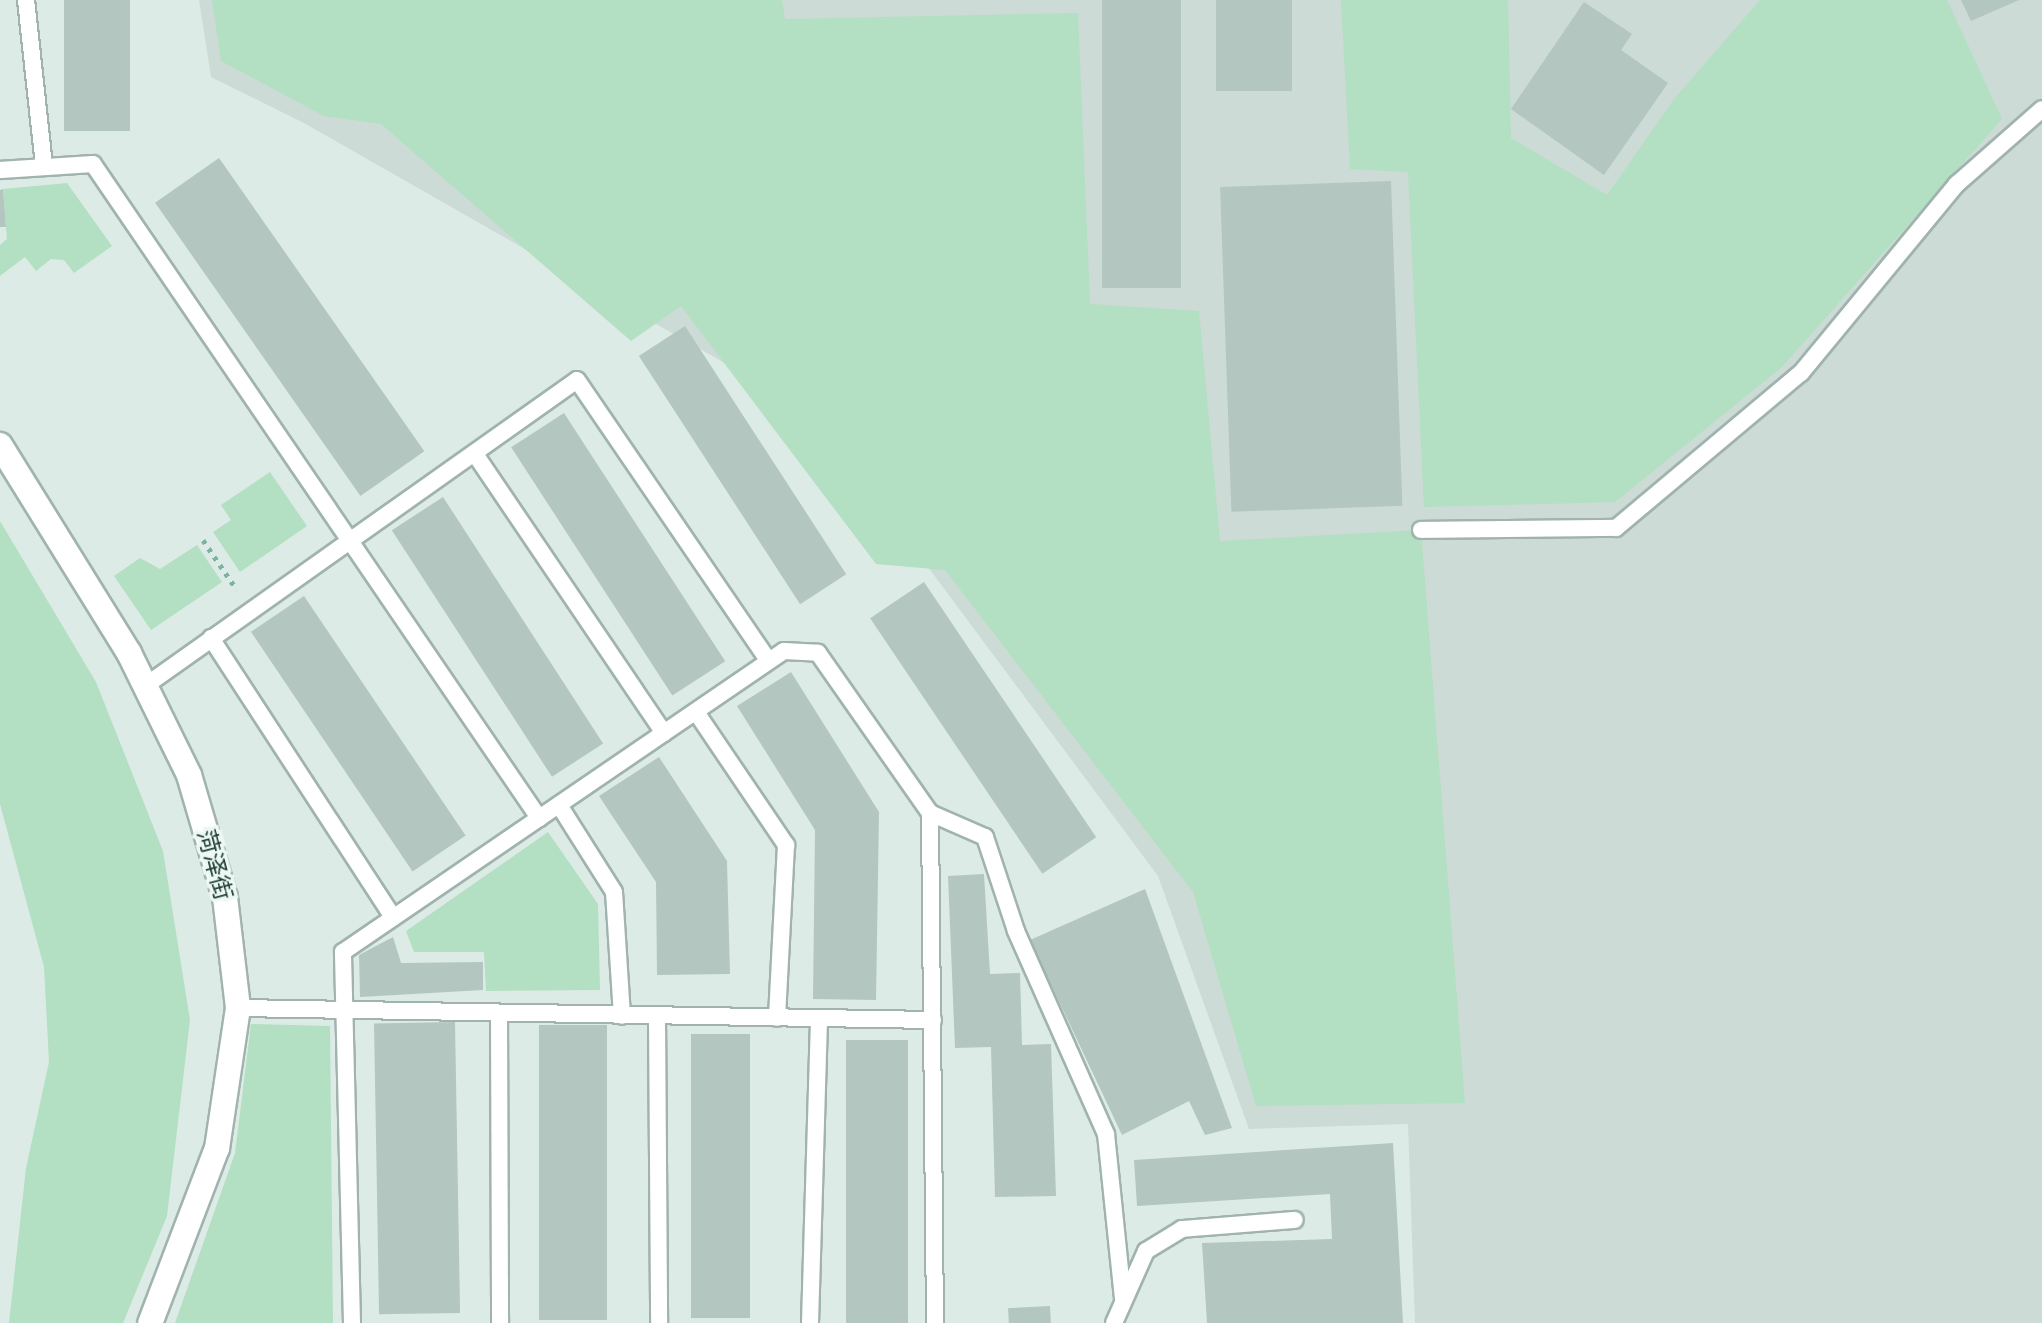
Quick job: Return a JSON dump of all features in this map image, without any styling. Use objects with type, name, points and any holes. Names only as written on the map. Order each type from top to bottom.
[{"type":"street","name":"菏泽街","points":[[0,445],[63,536],[145,686],[189,775],[225,897],[238,1008],[217,1148],[150,1323]]},
{"type":"lane","points":[[26,0],[44,167]]},
{"type":"lane","points":[[1421,530],[1616,528],[1801,373],[1957,184],[2042,109]]},
{"type":"lane","points":[[0,170],[93,164],[539,818]]},
{"type":"lane","points":[[145,686],[577,380],[769,661]]},
{"type":"lane","points":[[475,454],[664,733]]},
{"type":"lane","points":[[211,638],[393,917]]},
{"type":"lane","points":[[352,1323],[343,952],[784,651],[818,653],[930,813],[985,837],[1016,931],[1106,1134],[1123,1298]]},
{"type":"lane","points":[[696,712],[786,845],[777,1018]]},
{"type":"lane","points":[[559,805],[614,892],[622,1016]]},
{"type":"lane","points":[[930,813],[935,1323]]},
{"type":"lane","points":[[238,1008],[933,1020]]},
{"type":"lane","points":[[499,1014],[500,1323]]},
{"type":"lane","points":[[657,1016],[659,1323]]},
{"type":"lane","points":[[810,1323],[819,1018]]},
{"type":"lane","points":[[1114,1323],[1146,1251],[1182,1229],[1295,1220]]},
{"type":"path","points":[[203,540],[251,610]]},
{"type":"shaded area","points":[[199,0],[2042,0],[2042,1323],[1415,1323],[1408,1124],[1249,1129],[1158,876],[814,414],[304,123],[211,77]]},
{"type":"green space","points":[[212,0],[782,0],[785,19],[1078,13],[1090,304],[1199,311],[1220,541],[1421,530],[1465,1103],[1256,1106],[1193,892],[945,570],[876,564],[681,306],[631,341],[381,124],[324,116],[221,61]]},
{"type":"green space","points":[[1341,0],[1508,0],[1511,138],[1607,195],[1674,99],[1760,0],[1947,0],[2002,119],[1781,368],[1615,502],[1424,507],[1408,172],[1350,169]]},
{"type":"green space","points":[[67,183],[112,246],[74,273],[64,260],[51,259],[36,271],[25,257],[0,276],[0,245],[7,239],[3,189]]},
{"type":"green space","points":[[270,472],[307,526],[240,572],[213,532],[231,520],[221,505]]},
{"type":"green space","points":[[0,521],[96,682],[163,851],[190,1020],[167,1216],[123,1323],[9,1323],[26,1168],[49,1062],[44,967],[0,804]]},
{"type":"green space","points":[[197,545],[222,582],[151,630],[114,576],[140,558],[160,569]]},
{"type":"green space","points":[[548,832],[598,904],[600,990],[486,991],[484,952],[414,952],[406,931]]},
{"type":"green space","points":[[251,1024],[330,1026],[333,1323],[175,1323],[235,1153]]},
{"type":"building","points":[[64,0],[130,0],[130,131],[64,131]]},
{"type":"building","points":[[1102,0],[1181,0],[1181,288],[1102,288]]},
{"type":"building","points":[[1216,0],[1292,0],[1292,91],[1216,91]]},
{"type":"building","points":[[1961,0],[2019,0],[1971,21]]},
{"type":"building","points":[[1584,2],[1632,34],[1621,50],[1668,83],[1604,175],[1511,109]]},
{"type":"building","points":[[219,158],[424,451],[360,496],[155,203]]},
{"type":"building","points":[[1391,181],[1402,506],[1231,512],[1220,187]]},
{"type":"building","points":[[3,189],[6,227],[0,227],[0,190]]},
{"type":"building","points":[[685,326],[846,574],[800,604],[639,356]]},
{"type":"building","points":[[564,413],[725,661],[672,696],[511,447]]},
{"type":"building","points":[[443,497],[603,744],[552,777],[392,530]]},
{"type":"building","points":[[924,582],[1096,837],[1042,874],[870,618]]},
{"type":"building","points":[[304,596],[466,836],[413,871],[251,632]]},
{"type":"building","points":[[791,672],[879,812],[876,1000],[813,999],[815,830],[737,706]]},
{"type":"building","points":[[659,757],[727,861],[730,974],[657,975],[656,882],[599,796]]},
{"type":"building","points":[[984,874],[990,974],[1020,973],[1022,1045],[1051,1044],[1056,1196],[995,1197],[991,1047],[955,1048],[948,876]]},
{"type":"building","points":[[1145,889],[1232,1128],[1205,1135],[1189,1101],[1122,1135],[1030,940]]},
{"type":"building","points":[[393,937],[401,963],[483,962],[483,990],[360,997],[359,955]]},
{"type":"building","points":[[455,1022],[460,1313],[379,1314],[374,1023]]},
{"type":"building","points":[[539,1025],[607,1025],[607,1320],[539,1320]]},
{"type":"building","points":[[691,1034],[750,1034],[750,1318],[691,1318]]},
{"type":"building","points":[[846,1040],[908,1040],[908,1323],[846,1323]]},
{"type":"building","points":[[1393,1143],[1403,1323],[1207,1323],[1202,1243],[1332,1239],[1330,1194],[1137,1206],[1134,1160]]},
{"type":"building","points":[[1050,1306],[1051,1323],[1009,1323],[1008,1308]]}]
